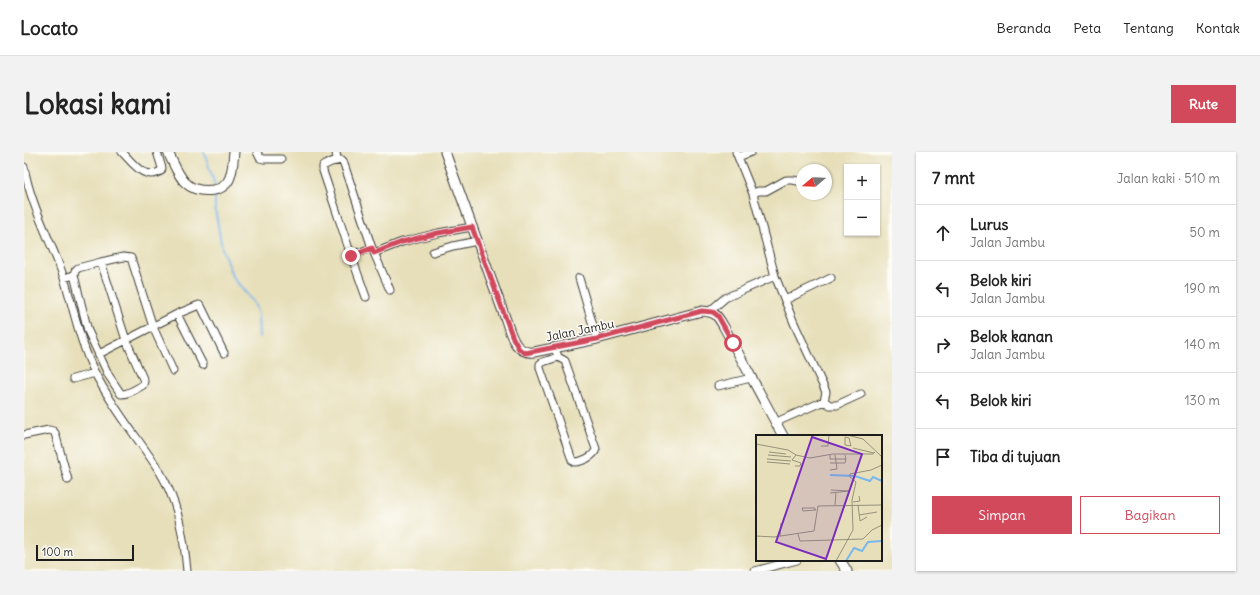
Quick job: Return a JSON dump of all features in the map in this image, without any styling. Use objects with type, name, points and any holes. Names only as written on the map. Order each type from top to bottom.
[{"type":"street","points":[[122,152],[148,175],[161,171],[162,168],[157,152]]},
{"type":"street","points":[[168,152],[181,178],[193,189],[200,191],[215,190],[227,183],[230,177],[234,152]]},
{"type":"street","points":[[256,152],[260,158],[281,159]]},
{"type":"street","points":[[336,152],[337,160]]},
{"type":"street","name":"Jalan Jambu","points":[[445,152],[506,320],[517,346],[525,353],[556,353],[597,339],[693,313],[710,311]]},
{"type":"street","points":[[751,152],[737,155],[753,194],[775,276],[784,300],[826,392],[824,401]]},
{"type":"street","points":[[366,297],[322,168],[326,163],[342,160],[373,251],[390,290]]},
{"type":"street","points":[[24,167],[30,190],[64,278],[81,338],[95,373],[122,419],[161,474],[174,503],[182,527],[187,571]]},
{"type":"street","points":[[753,194],[758,191],[766,191],[786,180],[796,181]]},
{"type":"street","points":[[351,256],[438,233],[472,227]]},
{"type":"street","points":[[433,252],[477,241]]},
{"type":"street","points":[[101,262],[126,340],[144,381],[139,387],[121,394],[109,376],[88,331],[74,275],[78,268],[101,262],[123,257],[131,258],[153,327],[173,371]]},
{"type":"street","points":[[64,278],[74,275]]},
{"type":"street","points":[[775,276],[725,298],[710,311],[718,316],[782,435]]},
{"type":"street","points":[[579,278],[597,339]]},
{"type":"street","points":[[784,300],[831,278]]},
{"type":"street","points":[[99,354],[197,305],[200,305],[224,353]]},
{"type":"street","points":[[177,314],[203,365]]},
{"type":"street","points":[[556,353],[565,361],[596,450],[593,455],[577,462],[572,460],[540,368],[540,364],[556,353]]},
{"type":"street","points":[[73,379],[95,373]]},
{"type":"street","points":[[718,386],[751,378]]},
{"type":"street","points":[[824,401],[830,405],[837,405],[861,394]]},
{"type":"street","points":[[776,424],[781,420],[824,401]]},
{"type":"street","points":[[24,435],[49,430],[55,433],[68,480]]},
{"type":"street","points":[[755,571],[793,561]]},
{"type":"street","points":[[841,561],[847,571]]},
{"type":"waterway","points":[[204,152],[215,186]]},
{"type":"waterway","points":[[215,193],[215,209],[222,248],[232,276],[254,303],[258,314],[259,337]]},
{"type":"route","points":[[351,256],[372,248],[374,253],[402,242],[451,230],[472,227],[513,338],[519,349],[525,353],[629,332],[702,311],[710,311],[718,316],[733,343]]}]
